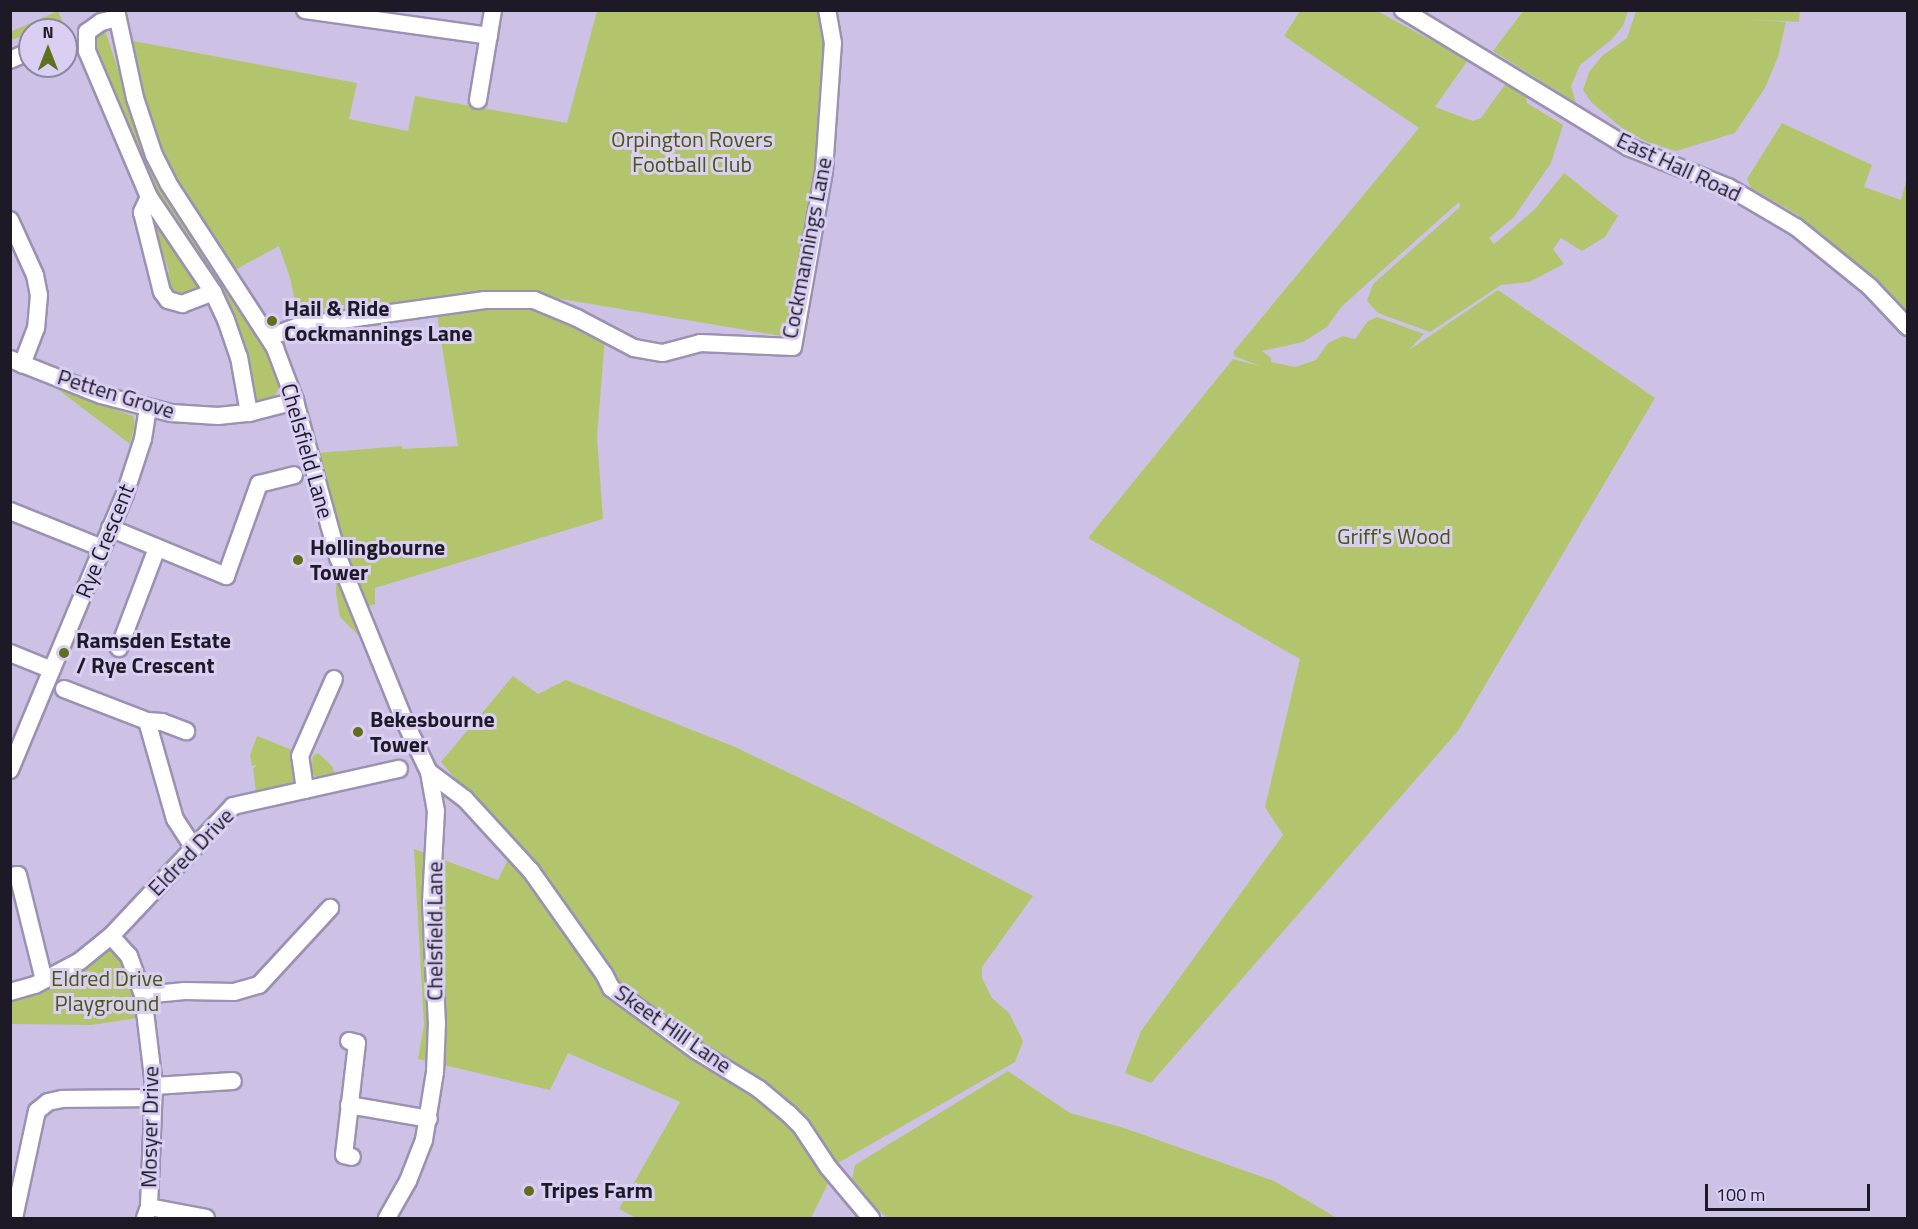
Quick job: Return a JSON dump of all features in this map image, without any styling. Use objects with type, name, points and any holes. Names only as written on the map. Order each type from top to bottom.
[{"type":"street","points":[[305,10],[489,36]]},
{"type":"street","points":[[478,100],[493,10]]},
{"type":"street","name":"Cockmannings Lane","points":[[270,337],[299,326],[363,317],[485,300],[534,300],[577,318],[634,348],[663,353],[700,343],[792,347],[824,171],[833,43],[827,10]]},
{"type":"street","name":"East Hall Road","points":[[1403,10],[1628,147],[1728,187],[1796,227],[1870,287],[1908,327]]},
{"type":"street","name":"Chelsfield Lane","points":[[249,413],[239,357],[226,320],[213,292],[149,197],[87,51],[87,32],[117,14],[135,98],[154,155],[168,183],[270,337],[295,401],[339,558],[405,722],[429,772],[436,810],[430,902],[437,1023],[429,1119],[408,1181],[387,1218]]},
{"type":"street","points":[[149,197],[142,212],[162,292],[168,300],[182,304],[213,292]]},
{"type":"street","points":[[10,220],[35,275],[39,295],[36,328],[16,362]]},
{"type":"street","name":"Petten Grove","points":[[16,362],[100,395],[148,408],[197,416],[249,413],[295,401]]},
{"type":"street","name":"Rye Crescent","points":[[10,771],[134,469],[148,408]]},
{"type":"street","points":[[110,528],[226,576],[259,484],[294,475]]},
{"type":"street","points":[[10,511],[102,548]]},
{"type":"street","points":[[119,648],[157,548]]},
{"type":"street","points":[[10,653],[52,670]]},
{"type":"street","points":[[305,790],[300,756],[334,679]]},
{"type":"street","points":[[64,689],[147,721],[162,722],[186,731]]},
{"type":"street","points":[[147,721],[175,819],[194,848]]},
{"type":"street","name":"Eldred Drive","points":[[10,992],[44,980],[80,961],[111,936],[233,806],[399,770]]},
{"type":"street","name":"Skeet Hill Lane","points":[[429,772],[465,799],[531,871],[604,974],[611,988],[698,1051],[759,1089],[788,1113],[801,1126],[828,1167],[871,1218]]},
{"type":"street","points":[[436,810],[465,799]]},
{"type":"street","points":[[10,876],[18,875],[44,980]]},
{"type":"street","points":[[143,995],[185,991],[234,992],[259,985],[330,908]]},
{"type":"street","name":"Mosyer Drive","points":[[111,936],[129,956],[138,974],[143,995],[154,1092],[147,1212]]},
{"type":"street","points":[[349,1041],[357,1043],[344,1155],[352,1157]]},
{"type":"street","points":[[14,1218],[37,1111],[48,1102],[154,1092],[233,1081]]},
{"type":"street","points":[[349,1105],[429,1119]]},
{"type":"street","points":[[147,1212],[206,1218]]},
{"type":"green space","points":[[58,11],[61,18],[42,18]]},
{"type":"green space","name":"Orpington Rovers Football Club","points":[[597,11],[820,11],[829,67],[820,165],[788,337],[537,295],[505,294],[414,301],[299,320],[290,278],[279,246],[235,270],[190,201],[181,194],[155,138],[128,40],[357,83],[349,119],[408,131],[415,96],[567,123]]},
{"type":"green space","name":"Griff's Wood","points":[[1300,11],[1377,11],[1468,60],[1435,107],[1473,121],[1481,118],[1504,86],[1513,81],[1524,88],[1527,103],[1563,125],[1551,163],[1514,217],[1489,238],[1494,244],[1535,209],[1564,173],[1618,216],[1605,237],[1582,251],[1561,238],[1553,249],[1564,264],[1529,282],[1501,285],[1430,332],[1378,313],[1367,301],[1373,284],[1460,207],[1459,202],[1342,306],[1327,327],[1303,342],[1262,351],[1271,358],[1271,362],[1295,367],[1316,360],[1328,343],[1343,336],[1355,339],[1368,321],[1377,317],[1424,334],[1409,350],[1498,290],[1655,398],[1458,731],[1151,1083],[1125,1073],[1141,1031],[1283,835],[1265,807],[1300,659],[1088,538],[1233,359],[1260,366],[1234,356],[1234,351],[1419,128],[1284,36]]},
{"type":"green space","points":[[1523,11],[1628,11],[1623,26],[1611,40],[1580,65],[1571,86],[1576,103],[1493,51]]},
{"type":"green space","points":[[1636,11],[1800,11],[1799,22],[1746,19],[1786,22],[1778,57],[1765,88],[1735,133],[1676,151],[1647,142],[1622,128],[1592,103],[1583,90],[1589,72],[1602,56],[1627,38]]},
{"type":"green space","points":[[104,27],[149,163],[259,338],[282,381],[275,396],[252,402],[244,361],[154,194],[89,48],[91,34]]},
{"type":"green space","points":[[18,28],[18,37],[11,40],[10,32]]},
{"type":"green space","points":[[1782,123],[1872,165],[1864,187],[1901,200],[1907,178],[1907,316],[1875,279],[1826,242],[1798,215],[1751,188],[1747,179]]},
{"type":"green space","points":[[156,216],[204,290],[185,300],[173,295],[170,289],[167,278],[169,271],[156,234],[150,230],[147,222]]},
{"type":"green space","points":[[461,307],[549,310],[605,338],[597,436],[603,519],[375,588],[375,604],[368,606],[334,516],[318,453],[402,446],[402,449],[458,446],[437,315]]},
{"type":"green space","points":[[56,388],[133,416],[135,425],[130,444]]},
{"type":"green space","points":[[336,567],[367,637],[363,640],[340,617],[336,593]]},
{"type":"green space","points":[[513,676],[538,694],[566,680],[735,747],[856,805],[1033,896],[982,967],[982,978],[992,998],[1009,1013],[1023,1041],[1015,1062],[838,1163],[811,1218],[636,1218],[619,1209],[680,1102],[568,1053],[550,1090],[418,1059],[424,1025],[414,849],[498,880],[510,855],[512,844],[441,762]]},
{"type":"green space","points":[[257,736],[290,749],[296,777],[290,785],[256,792],[253,769],[257,765],[252,766],[250,755]]},
{"type":"green space","points":[[318,753],[332,766],[335,774],[320,779],[311,773],[313,756]]},
{"type":"green space","name":"Eldred Drive Playground","points":[[114,946],[127,963],[144,1017],[92,1025],[11,1024],[11,1001],[42,991],[86,968]]},
{"type":"green space","points":[[1008,1071],[1070,1113],[1124,1128],[1274,1181],[1337,1218],[887,1218],[851,1184],[855,1165]]},
{"type":"place","name":"Hail & Ride Cockmannings Lane","points":[[272,321]]},
{"type":"place","name":"Hollingbourne Tower","points":[[298,560]]},
{"type":"place","name":"Ramsden Estate / Rye Crescent","points":[[64,653]]},
{"type":"place","name":"Bekesbourne Tower","points":[[358,732]]},
{"type":"place","name":"Tripes Farm","points":[[529,1191]]}]
